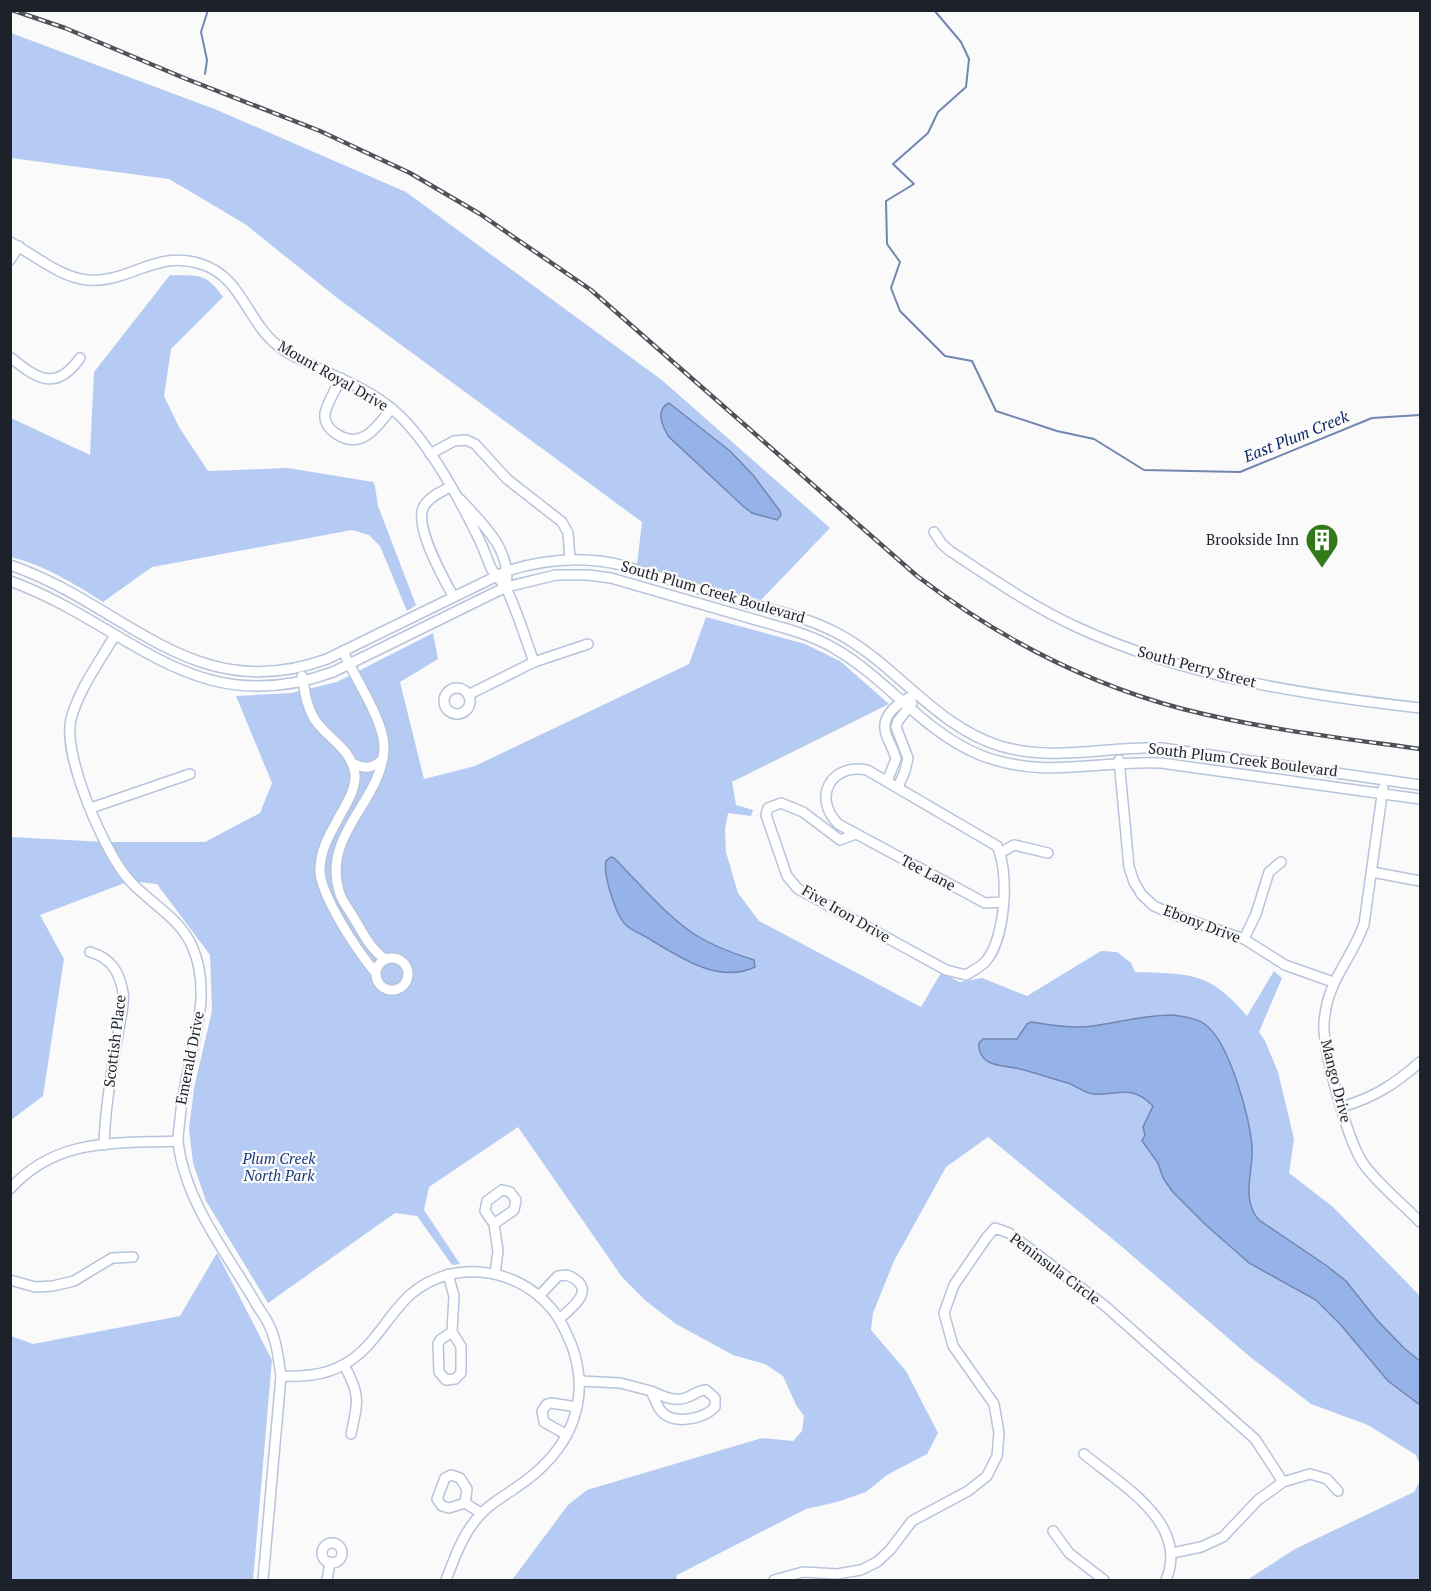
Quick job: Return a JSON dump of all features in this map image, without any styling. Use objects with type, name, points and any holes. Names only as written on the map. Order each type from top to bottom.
[{"type":"street","points":[[10,260],[15,244]]},
{"type":"street","name":"Mount Royal Drive","points":[[15,244],[63,273],[88,280],[109,278],[172,259],[206,265],[220,273],[233,286],[264,332],[276,344],[292,355],[366,391],[391,408],[414,432],[450,487],[479,540],[495,576],[506,587]]},
{"type":"street","points":[[10,357],[31,374],[46,380],[62,377],[72,370],[80,358]]},
{"type":"street","points":[[341,378],[326,412],[325,422],[340,436],[352,440],[363,438],[373,431],[391,408]]},
{"type":"street","points":[[430,454],[454,441],[466,440],[475,444],[507,479],[562,522],[568,533],[570,560]]},
{"type":"street","points":[[450,487],[429,499],[420,516],[422,529],[453,596]]},
{"type":"street","name":"Mount Royal Drive","points":[[450,487],[492,534],[507,571],[506,587]]},
{"type":"street","name":"South Perry Street","points":[[934,532],[950,551],[1017,595],[1078,628],[1159,659],[1266,685],[1420,708]]},
{"type":"street","name":"South Plum Creek Boulevard","points":[[10,565],[48,580],[180,654],[206,665],[256,672],[300,668],[327,659],[507,571],[538,562],[570,560],[614,564],[817,624],[837,633],[856,645],[946,718],[985,741],[1015,750],[1055,754],[1145,747],[1183,750],[1420,785]]},
{"type":"street","name":"South Plum Creek Boulevard","points":[[10,581],[50,598],[174,667],[202,679],[256,687],[303,682],[333,672],[506,587],[556,575],[588,575],[621,580],[818,640],[856,663],[937,730],[964,747],[1004,762],[1027,767],[1055,769],[1145,762],[1182,765],[1420,799]]},
{"type":"street","points":[[506,587],[534,662]]},
{"type":"street","name":"Emerald Drive","points":[[116,635],[84,688],[71,719],[69,734],[71,750],[110,854],[130,881],[174,919],[192,946],[201,976],[200,1011],[181,1099],[178,1141],[194,1200],[268,1323],[277,1346],[281,1376],[263,1581]]},
{"type":"street","points":[[468,695],[534,662],[588,644]]},
{"type":"street","points":[[343,651],[379,723],[383,738],[383,759],[375,781],[338,848],[335,869],[339,893],[374,951],[385,959]]},
{"type":"street","points":[[300,668],[309,709],[317,722],[346,751],[355,775],[354,785],[324,845],[320,871],[328,900],[364,960],[375,972],[379,984],[388,990],[397,989],[406,982],[408,974],[404,963],[393,957],[385,959],[375,972]]},
{"type":"street","points":[[916,694],[905,705],[888,714],[884,725],[896,759],[887,781],[997,846],[1004,872],[1003,902]]},
{"type":"street","points":[[898,787],[908,758],[896,727],[905,705]]},
{"type":"street","name":"Ebony Drive","points":[[1118,748],[1129,867],[1142,895],[1154,906],[1244,939],[1285,965],[1333,982]]},
{"type":"street","points":[[351,762],[368,768],[383,759]]},
{"type":"street","name":"Tee Lane","points":[[887,781],[867,770],[856,768],[838,773],[829,783],[825,798],[828,814],[838,824],[985,903],[1003,902]]},
{"type":"street","points":[[91,808],[190,774]]},
{"type":"street","name":"Mango Drive","points":[[1384,779],[1364,924],[1360,937],[1333,982],[1323,1028],[1326,1051],[1352,1140],[1365,1166],[1420,1222]]},
{"type":"street","name":"Five Iron Drive","points":[[856,834],[840,840],[803,812],[781,803],[768,807],[765,815],[787,876],[798,889],[946,970],[966,975],[986,962],[997,942],[1003,902]]},
{"type":"street","points":[[1000,853],[1014,845],[1048,853]]},
{"type":"street","points":[[1244,939],[1256,914],[1269,872],[1281,862]]},
{"type":"street","points":[[1372,872],[1420,881]]},
{"type":"street","name":"Scottish Place","points":[[90,952],[112,963],[124,995],[105,1120],[104,1145]]},
{"type":"street","points":[[1342,1107],[1372,1097],[1392,1086],[1420,1062]]},
{"type":"street","points":[[10,1189],[42,1162],[66,1151],[104,1145],[178,1141]]},
{"type":"street","points":[[494,1224],[498,1251],[495,1274]]},
{"type":"street","name":"Peninsula Circle","points":[[774,1581],[803,1572],[837,1574],[861,1570],[877,1562],[890,1550],[912,1521],[968,1491],[987,1476],[997,1456],[999,1433],[994,1404],[953,1346],[944,1313],[954,1285],[995,1228],[1009,1233],[1104,1305],[1255,1439],[1283,1482]]},
{"type":"street","points":[[10,1280],[35,1287],[53,1286],[74,1281],[112,1258],[133,1257]]},
{"type":"street","points":[[281,1376],[293,1377],[322,1372],[344,1365],[371,1341],[412,1293],[434,1279],[448,1274],[475,1271],[495,1274],[525,1285],[539,1296],[560,1319],[576,1360],[580,1381],[577,1407],[567,1435],[558,1450],[537,1473],[481,1513],[464,1537],[446,1581]]},
{"type":"street","points":[[448,1274],[454,1296],[452,1332],[461,1346],[461,1373],[455,1379],[446,1380],[439,1372],[438,1344],[452,1332]]},
{"type":"street","points":[[539,1296],[558,1276],[567,1275],[579,1284],[582,1293],[580,1302],[560,1319]]},
{"type":"street","points":[[344,1365],[353,1382],[358,1399],[351,1434]]},
{"type":"street","points":[[580,1381],[620,1383],[651,1391],[677,1400],[706,1390],[715,1398],[715,1407],[708,1413],[689,1419],[672,1418],[661,1411],[651,1391]]},
{"type":"street","points":[[567,1435],[544,1422],[542,1411],[547,1404],[551,1403],[577,1407]]},
{"type":"street","points":[[1084,1454],[1147,1506],[1161,1522],[1172,1553],[1166,1581]]},
{"type":"street","points":[[1172,1553],[1201,1547],[1223,1537],[1258,1500],[1283,1482],[1310,1474],[1327,1479],[1338,1491]]},
{"type":"street","points":[[465,1503],[481,1513]]},
{"type":"street","points":[[1053,1531],[1068,1553],[1104,1581]]},
{"type":"street","points":[[327,1581],[330,1562]]},
{"type":"street","points":[[861,1570],[865,1581]]},
{"type":"green space","points":[[11,33],[217,110],[406,192],[663,381],[830,528],[761,600],[637,565],[642,522],[336,297],[245,224],[169,179],[11,158]]},
{"type":"green space","points":[[170,275],[188,275],[206,279],[223,297],[171,349],[164,396],[179,427],[208,471],[288,468],[373,482],[378,506],[416,605],[407,611],[380,546],[369,535],[352,530],[152,567],[103,602],[47,570],[11,557],[11,418],[90,455],[94,372]]},
{"type":"green space","name":"Plum Creek North Park","points":[[706,617],[805,644],[840,661],[889,704],[732,782],[736,805],[753,810],[751,816],[728,813],[725,830],[726,852],[738,893],[759,921],[921,1007],[941,973],[960,982],[982,978],[1027,996],[1101,951],[1117,952],[1131,963],[1135,972],[1185,975],[1209,983],[1234,1001],[1247,1016],[1274,971],[1282,978],[1259,1032],[1278,1072],[1294,1139],[1289,1173],[1333,1207],[1420,1296],[1420,1465],[1416,1455],[1368,1425],[1311,1404],[1249,1356],[1121,1246],[988,1137],[946,1167],[894,1261],[873,1313],[871,1330],[906,1371],[938,1433],[927,1454],[887,1475],[866,1492],[806,1509],[677,1575],[676,1580],[512,1580],[568,1505],[587,1490],[762,1438],[793,1441],[802,1431],[804,1416],[796,1405],[783,1376],[765,1364],[733,1355],[676,1324],[646,1301],[622,1277],[518,1127],[429,1187],[424,1210],[460,1264],[452,1265],[417,1216],[395,1213],[268,1303],[206,1201],[193,1163],[189,1129],[194,1088],[212,1011],[210,955],[157,884],[130,881],[40,915],[64,959],[43,1096],[11,1120],[11,837],[105,842],[205,842],[260,813],[272,783],[236,696],[291,693],[337,682],[433,633],[438,659],[400,682],[424,779],[475,766],[689,664]]},
{"type":"green space","points":[[217,1253],[272,1360],[253,1580],[11,1580],[11,1336],[33,1344],[180,1316]]},
{"type":"green space","points":[[1420,1481],[1420,1580],[1247,1580],[1295,1549],[1414,1492]]},
{"type":"shaded area","points":[[669,403],[730,451],[753,475],[780,511],[781,515],[777,520],[752,513],[744,507],[669,437],[662,423],[661,414]]},
{"type":"shaded area","points":[[611,857],[680,924],[706,941],[754,960],[755,967],[728,972],[701,967],[630,928],[619,914],[608,885],[606,861]]},
{"type":"shaded area","points":[[1173,1015],[1187,1017],[1207,1026],[1215,1035],[1231,1064],[1243,1100],[1252,1145],[1249,1194],[1253,1212],[1259,1220],[1346,1281],[1376,1319],[1420,1361],[1420,1405],[1388,1381],[1340,1324],[1316,1300],[1249,1263],[1172,1191],[1163,1178],[1158,1163],[1142,1141],[1145,1135],[1143,1127],[1153,1106],[1145,1099],[1124,1092],[1090,1093],[1068,1083],[993,1064],[984,1059],[979,1048],[979,1043],[983,1039],[1017,1039],[1027,1024],[1031,1022],[1085,1027],[1143,1017]]},
{"type":"waterway","points":[[205,74],[207,60],[201,32],[208,10]]},
{"type":"waterway","name":"East Plum Creek","points":[[934,10],[961,42],[969,59],[966,87],[938,112],[928,133],[893,164],[914,184],[886,201],[887,244],[900,262],[891,288],[900,311],[945,356],[972,361],[996,411],[1057,431],[1094,439],[1144,470],[1240,472],[1372,418],[1420,415]]},
{"type":"railway","points":[[12,10],[65,28],[320,131],[410,173],[480,214],[591,290],[917,576],[978,619],[1044,656],[1112,686],[1183,709],[1271,728],[1420,749]]},
{"type":"place","name":"Brookside Inn","points":[[1322,569]]}]
